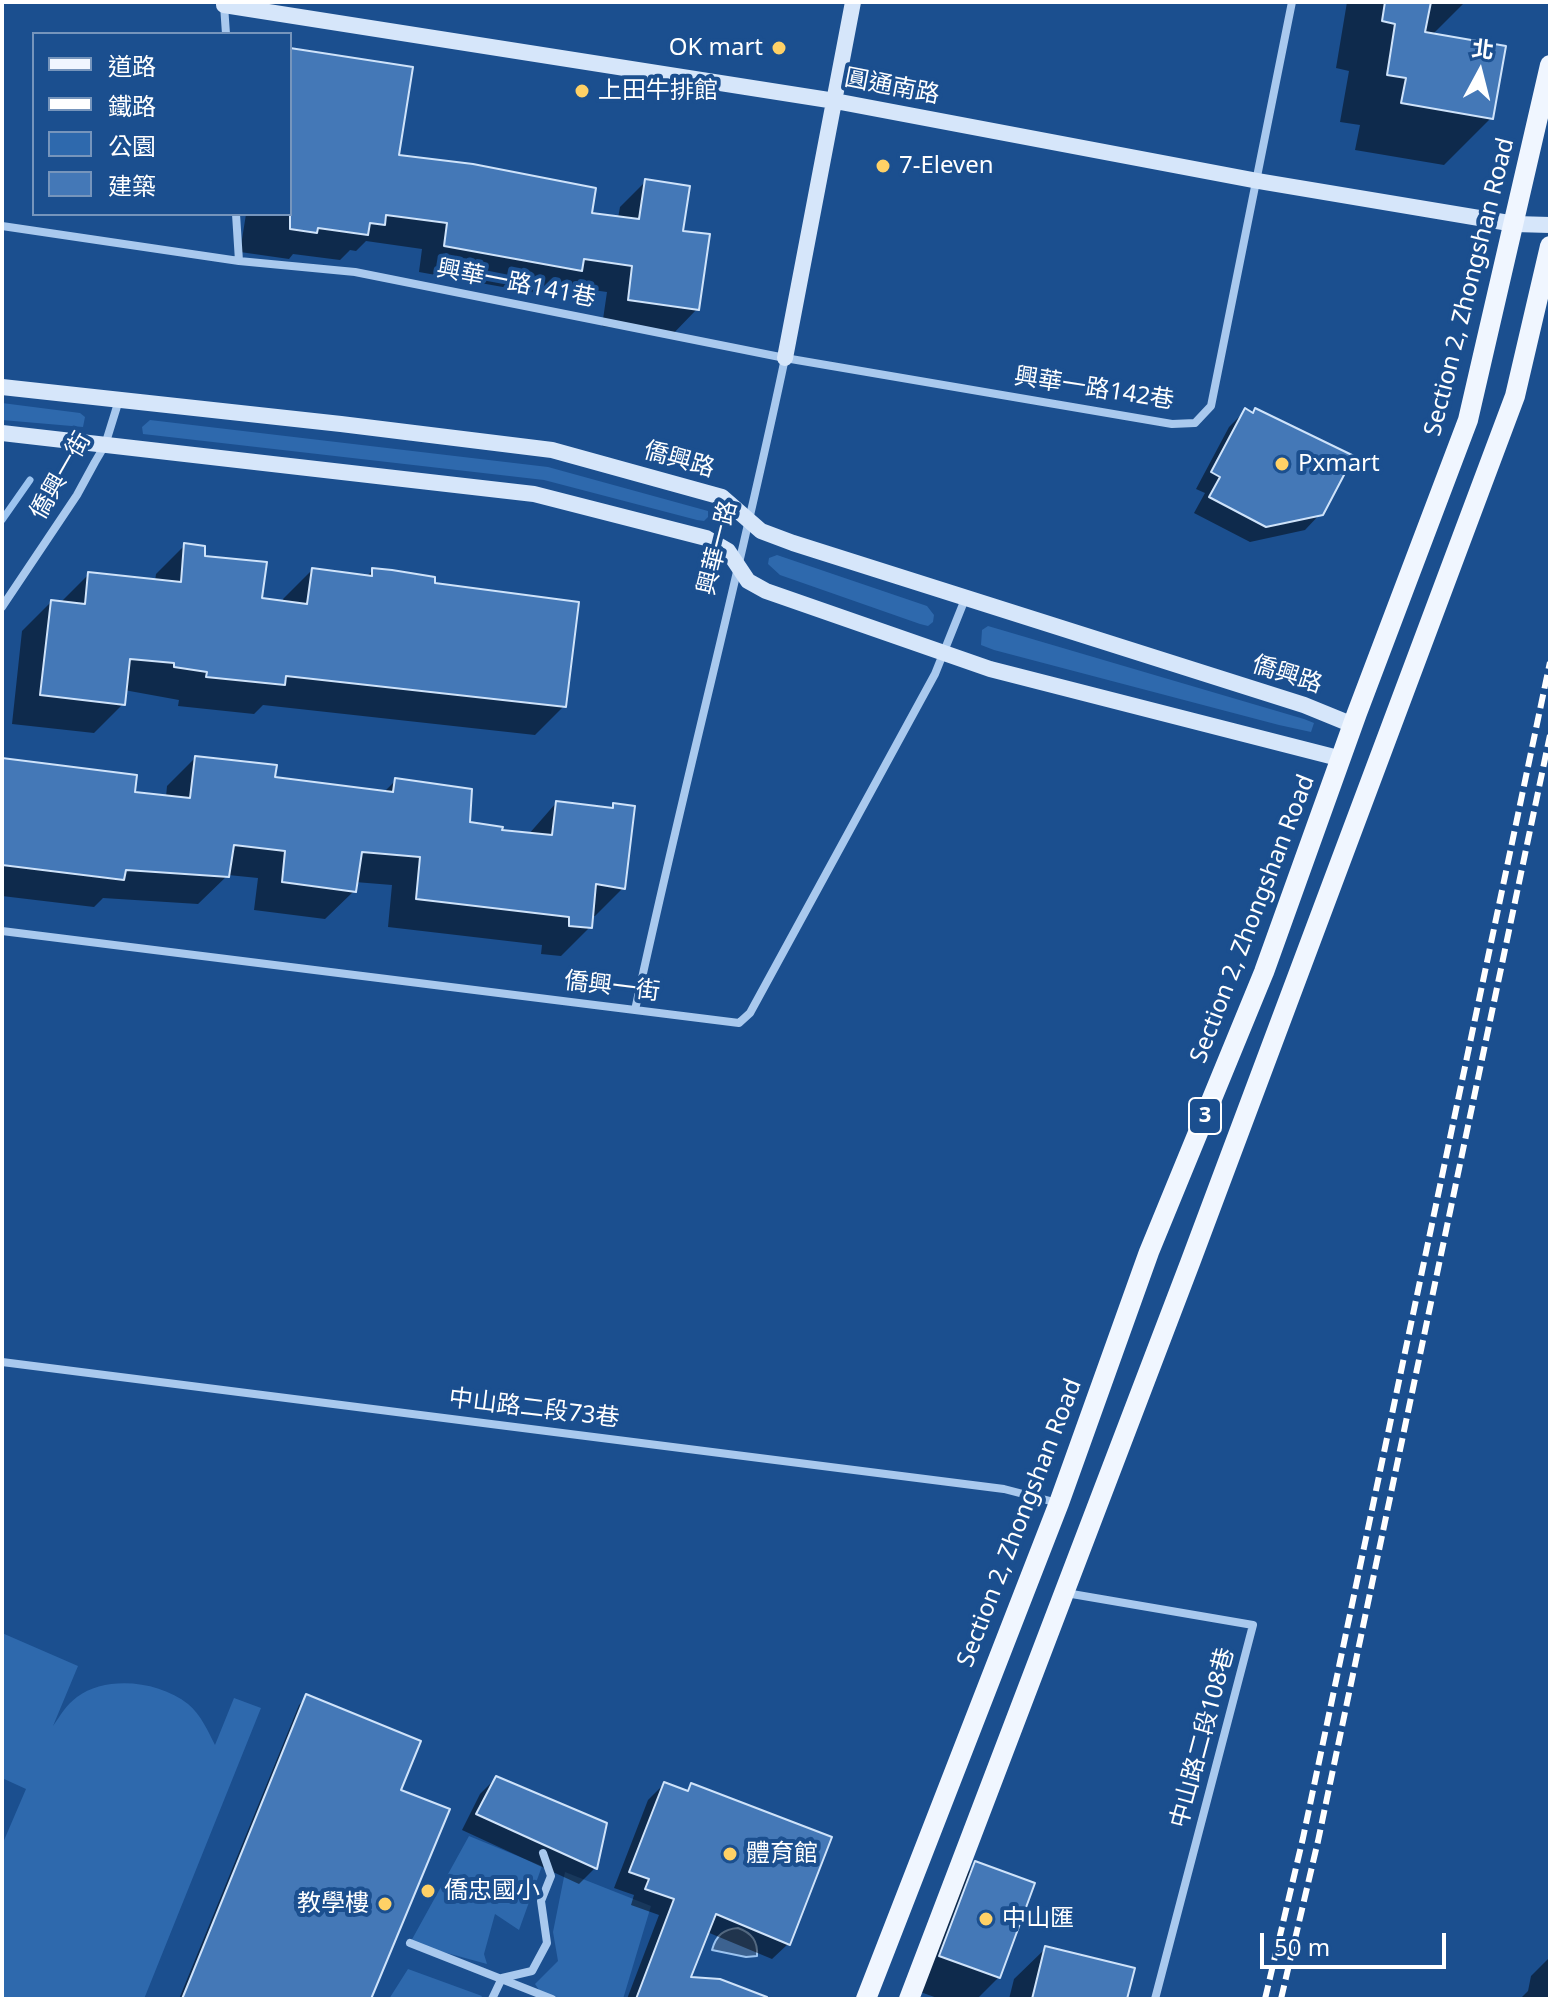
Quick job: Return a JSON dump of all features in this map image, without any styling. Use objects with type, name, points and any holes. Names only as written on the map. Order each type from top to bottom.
[{"type":"main road","name":"Section 2, Zhongshan Road","points":[[866,1999],[1059,1503],[1149,1252],[1264,972],[1468,420],[1550,65]]},
{"type":"main road","name":"3","points":[[909,1999],[1515,396],[1550,246]]},
{"type":"street","name":"興華一路","points":[[635,1010],[750,522],[785,358],[853,2]]},
{"type":"street","points":[[1258,181],[1292,2]]},
{"type":"street","name":"圓通南路","points":[[224,3],[835,101],[1258,181],[1515,224],[1550,225]]},
{"type":"street","points":[[224,3],[226,32]]},
{"type":"street","name":"興華一路142巷","points":[[785,358],[1172,424],[1195,423],[1211,406],[1258,181]]},
{"type":"street","points":[[236,216],[239,261]]},
{"type":"street","name":"興華一路141巷","points":[[2,226],[239,261],[355,272],[785,358]]},
{"type":"street","name":"僑興路","points":[[2,387],[552,450],[722,497],[761,531],[793,543],[1304,705],[1353,725]]},
{"type":"street","name":"僑興一街","points":[[2,607],[77,495],[105,445],[119,400]]},
{"type":"street","points":[[2,433],[549,496],[706,538],[728,551],[748,581],[766,591],[944,654],[990,669],[1342,759]]},
{"type":"street","name":"僑興一街","points":[[2,931],[739,1023],[750,1013],[944,654],[965,599]]},
{"type":"street","name":"中山路二段73巷","points":[[2,1362],[1004,1489],[1059,1503]]},
{"type":"street","name":"中山路二段108巷","points":[[1065,1593],[1253,1625],[1155,1999]]},
{"type":"street","points":[[502,1978],[532,1971],[547,1943],[541,1901],[551,1876],[543,1853]]},
{"type":"street","points":[[410,1943],[552,1999]]},
{"type":"street","points":[[492,1999],[502,1978]]},
{"type":"green space","points":[[2,403],[80,413],[85,417],[83,427],[2,420]]},
{"type":"green space","points":[[150,420],[548,467],[708,511],[708,517],[704,521],[697,520],[544,480],[143,434],[142,427]]},
{"type":"green space","points":[[777,555],[927,606],[934,615],[933,622],[928,626],[920,624],[780,575],[768,564],[769,558]]},
{"type":"green space","points":[[988,626],[1314,723],[1311,732],[1279,725],[994,650],[981,645],[982,630]]},
{"type":"green space","points":[[2,1633],[78,1666],[53,1726],[77,1697],[89,1690],[118,1683],[148,1686],[176,1696],[197,1713],[215,1745],[234,1698],[261,1708],[144,1999],[2,1999],[2,1845],[26,1789],[2,1778]]},
{"type":"green space","points":[[469,1836],[542,1866],[519,1930],[495,1914],[484,1954],[487,1964],[410,1943]]},
{"type":"green space","points":[[565,1872],[651,1906],[623,1999],[552,1999],[543,1996],[535,1984],[558,1961],[553,1932]]},
{"type":"green space","points":[[408,1969],[482,1996],[480,1999],[389,1999]]},
{"type":"shaded area","points":[[738,1928],[753,1938],[757,1956],[746,1957],[712,1950],[721,1934]]},
{"type":"building","points":[[1385,2],[1431,2],[1425,32],[1506,46],[1493,119],[1401,103],[1406,78],[1387,75],[1395,24],[1382,21]]},
{"type":"building","points":[[292,48],[413,67],[399,155],[473,164],[596,188],[592,213],[639,219],[645,179],[690,186],[683,231],[710,234],[699,310],[628,300],[632,266],[584,259],[582,271],[444,246],[447,223],[386,215],[385,225],[370,223],[368,235],[318,228],[317,233],[290,229]]},
{"type":"building","name":"Pxmart","points":[[1245,408],[1253,413],[1255,408],[1354,456],[1323,515],[1266,527],[1209,497],[1220,477],[1211,472]]},
{"type":"building","points":[[184,543],[205,546],[205,556],[267,562],[262,598],[307,604],[312,568],[372,576],[372,568],[435,577],[435,583],[579,602],[566,707],[286,676],[285,685],[206,677],[207,672],[174,667],[174,663],[130,659],[125,705],[40,695],[51,600],[85,604],[88,572],[181,582]]},
{"type":"building","points":[[195,756],[277,765],[275,777],[393,792],[395,778],[472,789],[470,822],[503,827],[502,830],[552,835],[556,801],[613,808],[613,803],[635,806],[625,889],[596,884],[592,928],[569,926],[569,917],[416,899],[420,857],[362,852],[356,892],[282,882],[285,851],[234,845],[229,877],[126,870],[124,880],[2,865],[2,758],[137,775],[135,792],[190,798]]},
{"type":"building","points":[[306,1694],[421,1741],[401,1790],[450,1809],[371,1999],[182,1999]]},
{"type":"building","points":[[496,1776],[607,1823],[597,1869],[476,1814]]},
{"type":"building","name":"體育館","points":[[664,1782],[688,1791],[691,1783],[832,1837],[790,1945],[716,1914],[691,1977],[720,1979],[767,1999],[636,1999],[674,1899],[645,1889],[649,1879],[629,1872]]},
{"type":"building","name":"中山匯","points":[[975,1861],[1035,1883],[1000,1978],[939,1956]]},
{"type":"building","name":"中山匯","points":[[1045,1946],[1135,1968],[1127,1999],[1032,1999]]},
{"type":"waterway","points":[[2,520],[30,480]]},
{"type":"railway","points":[[1265,1999],[1303,1838],[1550,662]]},
{"type":"railway","points":[[1281,1999],[1318,1841],[1550,735]]},
{"type":"place","name":"OK mart","points":[[779,48]]},
{"type":"place","name":"上田牛排館","points":[[582,91]]},
{"type":"place","name":"7-Eleven","points":[[883,166]]},
{"type":"place","name":"Pxmart","points":[[1282,464]]},
{"type":"place","name":"體育館","points":[[730,1854]]},
{"type":"place","name":"僑忠國小","points":[[428,1891]]},
{"type":"place","name":"教學樓","points":[[385,1904]]},
{"type":"place","name":"中山匯","points":[[986,1919]]}]
